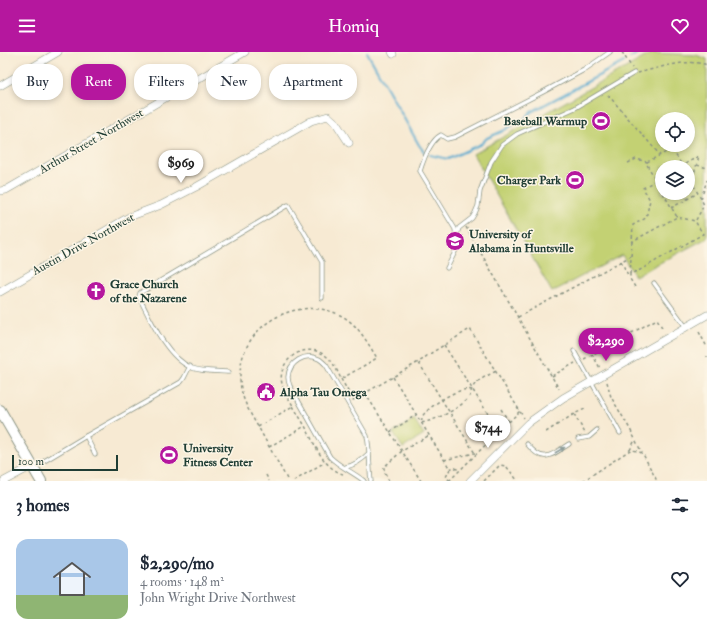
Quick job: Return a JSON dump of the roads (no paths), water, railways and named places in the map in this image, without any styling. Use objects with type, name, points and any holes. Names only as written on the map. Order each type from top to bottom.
[{"type":"main road","points":[[0,410],[41,481]]},
{"type":"street","points":[[0,86],[58,52]]},
{"type":"street","name":"Arthur Street Northwest","points":[[0,191],[6,190],[245,52]]},
{"type":"street","name":"Austin Drive Northwest","points":[[0,292],[129,217],[161,205],[196,187],[311,121],[328,116],[336,123],[349,143]]},
{"type":"street","points":[[470,481],[528,423],[563,398],[707,316]]},
{"type":"street","points":[[4,481],[32,466]]},
{"type":"lane","points":[[447,268],[455,252],[456,229],[420,171],[422,162],[435,139],[441,135],[447,138],[455,137],[544,92],[584,70],[610,52]]},
{"type":"lane","points":[[456,237],[459,228],[472,218],[475,213],[490,162],[502,145],[517,134],[575,108],[634,73]]},
{"type":"lane","points":[[229,372],[204,370],[190,366],[180,360],[170,351],[150,320],[139,297],[140,293],[288,205],[322,262],[322,298]]},
{"type":"lane","points":[[654,283],[686,327]]},
{"type":"lane","points":[[574,351],[620,433]]},
{"type":"lane","points":[[364,481],[330,457],[290,386],[288,378],[290,368],[296,361],[303,357],[311,356],[319,359],[326,366],[366,436],[369,444],[368,452],[371,481]]},
{"type":"lane","points":[[32,466],[41,463],[181,382],[190,366]]},
{"type":"lane","points":[[578,439],[589,437],[597,430]]},
{"type":"lane","points":[[86,436],[96,454]]},
{"type":"lane","points":[[527,444],[535,454],[540,456],[548,456],[569,444]]},
{"type":"lane","points":[[346,468],[363,459],[368,452]]},
{"type":"waterway","points":[[367,52],[419,145],[425,153]]},
{"type":"waterway","points":[[630,58],[640,52]]},
{"type":"waterway","points":[[430,155],[448,159],[481,144],[487,138],[503,131],[525,118],[531,112],[624,62]]},
{"type":"place","name":"Baseball Warmup","points":[[601,121]]},
{"type":"place","name":"Charger Park","points":[[575,180]]},
{"type":"place","name":"University of Alabama in Huntsville","points":[[455,241]]},
{"type":"place","name":"Grace Church of the Nazarene","points":[[96,291]]},
{"type":"place","name":"Alpha Tau Omega","points":[[266,392]]},
{"type":"place","name":"University Fitness Center","points":[[169,455]]}]
